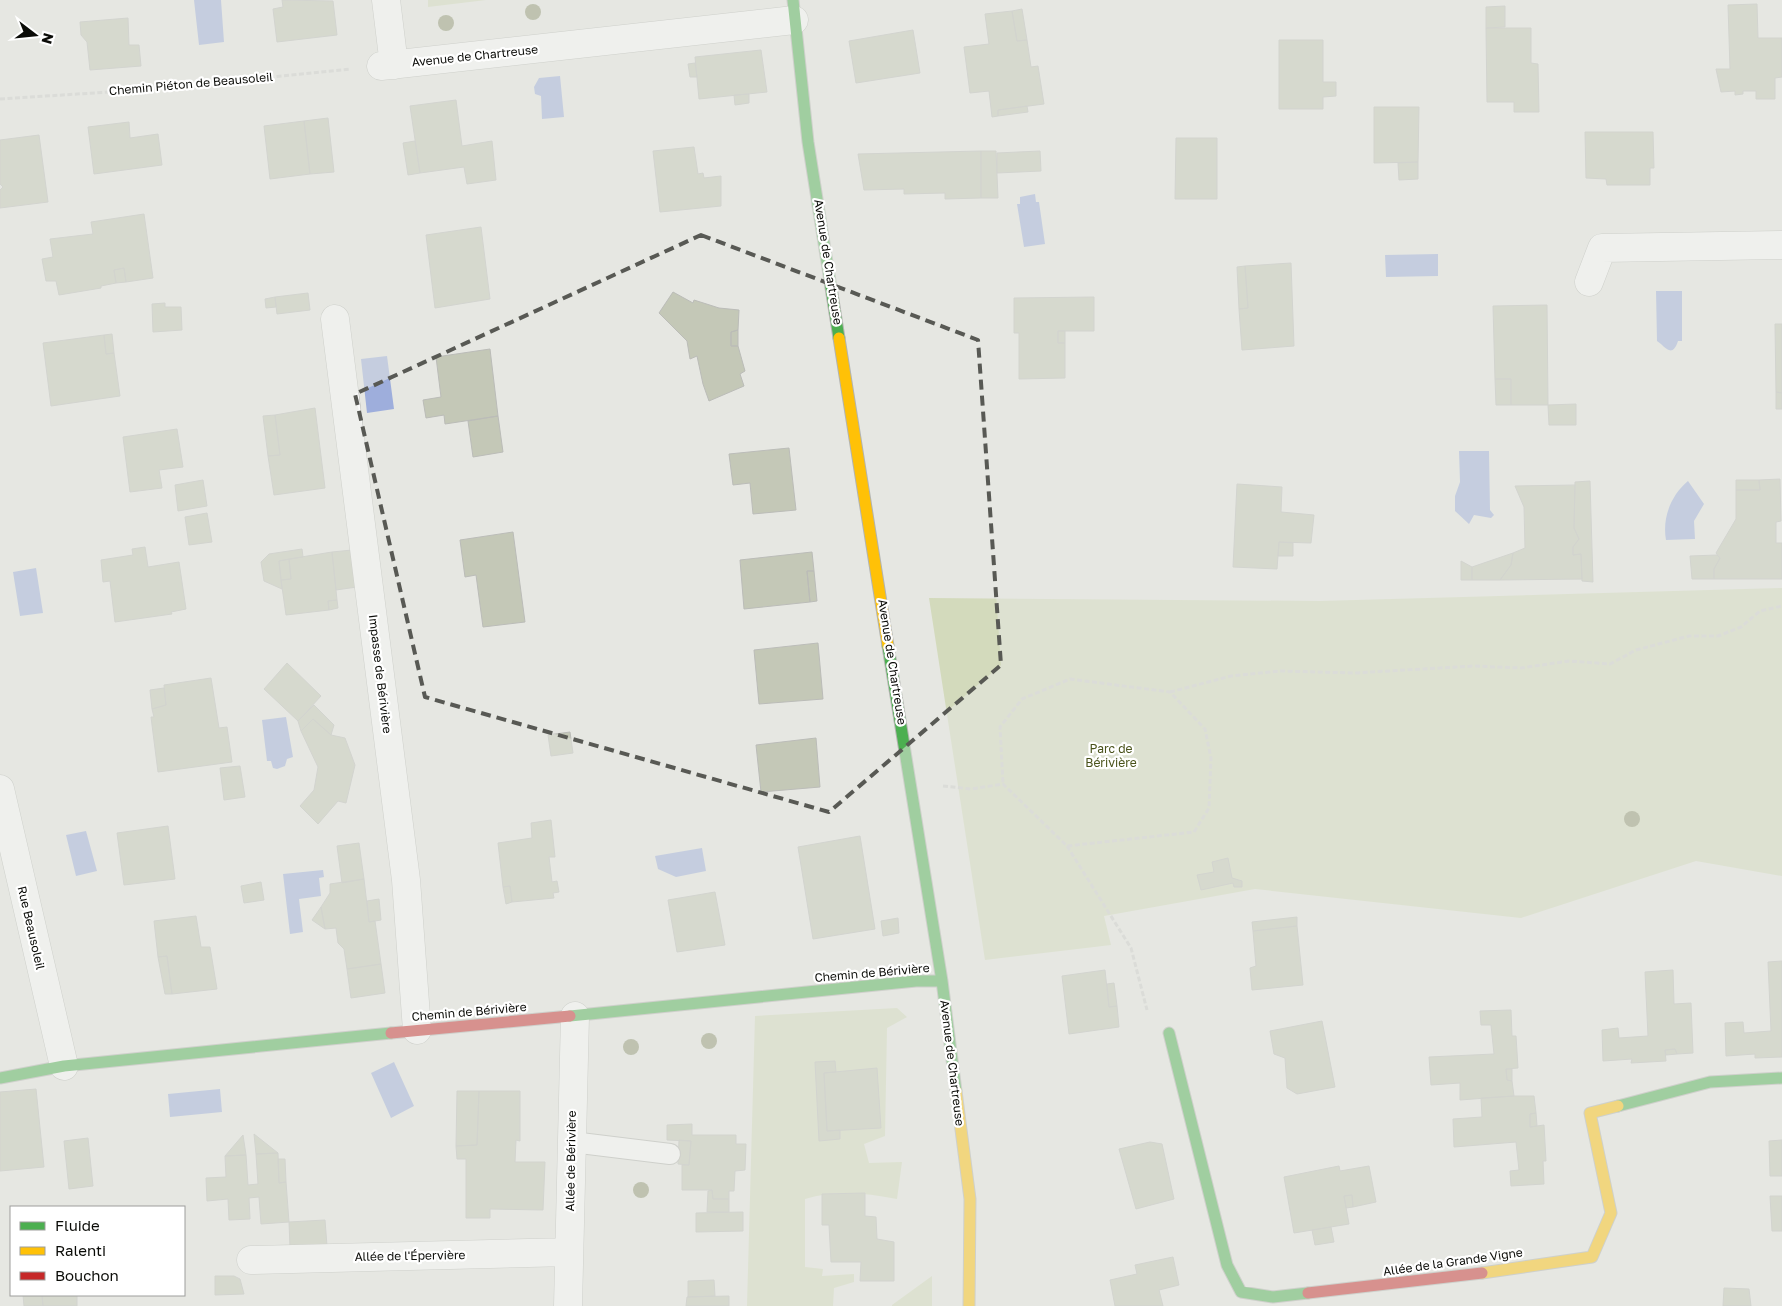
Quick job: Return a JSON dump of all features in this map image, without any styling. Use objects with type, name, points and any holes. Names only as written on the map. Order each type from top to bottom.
[{"type":"street","name":"Avenue de Chartreuse","points":[[386,0],[388,65],[793,10],[810,152],[942,981],[970,1199],[969,1306]]},
{"type":"street","points":[[1589,282],[1602,248],[1782,245]]},
{"type":"street","name":"Impasse de Bérivière","points":[[335,319],[406,880],[417,1030]]},
{"type":"street","name":"Rue Beausoleil","points":[[0,790],[64,1066]]},
{"type":"street","name":"Chemin de Bérivière","points":[[0,1078],[64,1066],[916,981],[942,981]]},
{"type":"street","name":"Allée de Bérivière","points":[[568,1306],[575,1016]]},
{"type":"street","name":"Allée de la Grande Vigne","points":[[1169,1032],[1227,1265],[1241,1292],[1273,1298],[1435,1280],[1592,1257],[1612,1213],[1590,1113],[1710,1082],[1782,1078]]},
{"type":"street","name":"Allée de l'Épervière","points":[[251,1260],[569,1252]]},
{"type":"lane","points":[[572,1142],[670,1154]]},
{"type":"path","name":"Chemin Piéton de Beausoleil","points":[[0,98],[140,90],[388,65]]},
{"type":"path","points":[[1170,692],[1205,729],[1211,758],[1209,808],[1194,832],[1067,846],[1003,784],[1000,727],[1022,699],[1070,679],[1170,692],[1231,676],[1281,671],[1354,673],[1474,666],[1521,668],[1569,661],[1610,664],[1636,650],[1689,636],[1718,636],[1741,627],[1760,611],[1782,606]]},
{"type":"path","points":[[912,784],[971,789],[1003,784]]},
{"type":"highlighted area","points":[[701,235],[978,340],[1001,665],[829,812],[425,697],[355,394]]},
{"type":"green space","points":[[428,0],[486,0],[428,7]]},
{"type":"green space","name":"Parc de Bérivière","points":[[1782,588],[1782,876],[1696,861],[1521,918],[1255,889],[1104,916],[1111,945],[985,960],[929,598],[1320,601]]},
{"type":"green space","points":[[897,1008],[907,1017],[887,1028],[885,1136],[864,1144],[869,1163],[902,1162],[897,1199],[873,1195],[839,1193],[805,1199],[805,1267],[823,1269],[822,1276],[854,1274],[854,1282],[834,1288],[833,1306],[747,1306],[755,1016]]},
{"type":"green space","points":[[932,1276],[932,1306],[892,1306],[892,1305]]},
{"type":"water","points":[[194,0],[221,0],[224,42],[199,45]]},
{"type":"water","points":[[560,76],[564,117],[542,119],[541,96],[535,94],[534,87],[539,78]]},
{"type":"water","points":[[1035,194],[1036,202],[1039,202],[1045,244],[1024,247],[1017,204],[1020,204],[1020,197]]},
{"type":"water","points":[[1438,254],[1438,276],[1386,277],[1385,255]]},
{"type":"water","points":[[1656,291],[1682,291],[1682,341],[1678,341],[1673,350],[1668,350],[1657,341]]},
{"type":"water","points":[[387,356],[394,409],[367,413],[361,359]]},
{"type":"water","points":[[1459,451],[1489,451],[1490,510],[1494,515],[1491,518],[1474,515],[1469,524],[1455,511],[1455,496],[1460,482]]},
{"type":"water","points":[[1688,481],[1704,504],[1694,521],[1695,539],[1666,540],[1665,523],[1669,508],[1677,493]]},
{"type":"water","points":[[36,568],[43,613],[20,616],[13,572]]},
{"type":"water","points":[[286,717],[293,757],[287,759],[285,766],[277,769],[273,768],[271,761],[267,761],[262,720]]},
{"type":"water","points":[[86,831],[97,871],[76,876],[66,835]]},
{"type":"water","points":[[702,848],[706,871],[676,877],[658,869],[655,856]]},
{"type":"water","points":[[323,870],[324,877],[319,878],[321,896],[299,899],[303,932],[290,934],[283,874]]},
{"type":"water","points":[[394,1062],[414,1106],[391,1118],[371,1073]]},
{"type":"water","points":[[220,1089],[222,1112],[170,1117],[168,1094]]},
{"type":"building","points":[[282,0],[333,1],[337,35],[277,42],[273,9],[283,7]]},
{"type":"building","points":[[1757,4],[1758,38],[1782,38],[1782,77],[1775,78],[1775,99],[1756,99],[1756,91],[1743,91],[1743,94],[1735,95],[1735,91],[1721,92],[1716,69],[1730,69],[1728,5]]},
{"type":"building","points":[[1505,6],[1505,27],[1486,28],[1486,7]]},
{"type":"building","points":[[1022,9],[1027,40],[1017,41],[1012,11]]},
{"type":"building","points":[[1012,11],[1017,41],[1027,40],[1031,67],[1038,66],[1044,104],[998,110],[998,116],[992,117],[989,91],[970,93],[964,47],[989,44],[985,14]]},
{"type":"building","points":[[128,18],[129,45],[139,45],[141,66],[90,70],[87,42],[81,35],[80,22]]},
{"type":"building","points":[[1486,28],[1531,28],[1531,63],[1538,64],[1539,112],[1514,112],[1514,102],[1487,102]]},
{"type":"building","points":[[913,30],[920,73],[856,83],[849,41]]},
{"type":"building","points":[[1279,40],[1323,40],[1323,82],[1336,82],[1336,96],[1323,97],[1323,109],[1279,109]]},
{"type":"building","points":[[761,50],[767,92],[699,99],[695,57]]},
{"type":"building","points":[[695,63],[697,77],[690,77],[688,64]]},
{"type":"building","points":[[749,94],[749,103],[735,105],[734,95]]},
{"type":"building","points":[[456,100],[462,146],[492,141],[496,180],[467,184],[464,167],[420,173],[410,106]]},
{"type":"building","points":[[1027,106],[1028,112],[998,116],[998,110]]},
{"type":"building","points":[[1374,107],[1419,107],[1418,162],[1374,163]]},
{"type":"building","points":[[328,118],[334,172],[310,174],[304,121]]},
{"type":"building","points":[[304,121],[310,174],[270,179],[264,126]]},
{"type":"building","points":[[129,122],[130,138],[158,134],[162,165],[94,174],[88,127]]},
{"type":"building","points":[[1585,132],[1653,132],[1654,168],[1650,168],[1650,185],[1607,185],[1606,179],[1586,178]]},
{"type":"building","points":[[39,135],[48,202],[0,208],[0,190],[3,187],[0,184],[0,140]]},
{"type":"building","points":[[1176,138],[1217,138],[1217,199],[1175,199]]},
{"type":"building","points":[[415,141],[420,173],[408,175],[403,143]]},
{"type":"building","points":[[694,147],[698,174],[703,173],[704,178],[721,176],[721,206],[660,212],[653,151]]},
{"type":"building","points":[[981,151],[981,198],[945,199],[945,193],[904,194],[904,189],[864,190],[858,154]]},
{"type":"building","points":[[981,151],[996,151],[998,198],[981,198]]},
{"type":"building","points":[[1040,151],[1041,171],[997,173],[997,153]]},
{"type":"building","points":[[1418,162],[1418,179],[1399,180],[1398,163]]},
{"type":"building","points":[[144,214],[153,278],[126,282],[124,268],[114,270],[116,283],[101,286],[101,288],[59,295],[56,281],[46,281],[42,259],[53,257],[50,239],[93,234],[91,222]]},
{"type":"building","points":[[481,227],[490,299],[435,308],[426,235]]},
{"type":"building","points":[[1291,263],[1294,346],[1242,350],[1239,309],[1248,308],[1245,266]]},
{"type":"building","points":[[1245,266],[1248,308],[1239,309],[1237,267]]},
{"type":"building","points":[[124,268],[126,282],[116,283],[114,270]]},
{"type":"building","points":[[673,292],[693,303],[694,300],[719,308],[739,310],[738,330],[731,332],[731,346],[738,346],[745,371],[740,374],[744,386],[709,401],[697,356],[690,359],[687,341],[659,313]]},
{"type":"building","points":[[308,293],[310,310],[277,314],[275,297]]},
{"type":"building","points":[[275,297],[276,307],[266,308],[265,299]]},
{"type":"building","points":[[1094,297],[1094,331],[1058,331],[1058,343],[1065,343],[1065,378],[1019,379],[1019,333],[1014,333],[1014,298]]},
{"type":"building","points":[[165,303],[165,307],[181,307],[182,330],[153,332],[152,304]]},
{"type":"building","points":[[1547,305],[1548,405],[1511,405],[1511,379],[1495,379],[1493,306]]},
{"type":"building","points":[[1775,324],[1782,324],[1782,393],[1776,392]]},
{"type":"building","points":[[738,330],[738,346],[731,346],[731,332]]},
{"type":"building","points":[[1058,331],[1065,331],[1065,343],[1058,343]]},
{"type":"building","points":[[112,334],[114,353],[106,354],[104,335]]},
{"type":"building","points":[[104,335],[106,354],[114,353],[120,396],[51,406],[43,343]]},
{"type":"building","points":[[490,349],[498,416],[445,424],[444,415],[426,418],[423,400],[441,397],[436,357]]},
{"type":"building","points":[[1495,379],[1511,379],[1511,405],[1496,405]]},
{"type":"building","points":[[1776,392],[1782,393],[1782,409],[1776,409]]},
{"type":"building","points":[[1576,404],[1576,425],[1549,425],[1548,405]]},
{"type":"building","points":[[315,408],[325,488],[274,495],[268,456],[280,455],[275,415]]},
{"type":"building","points":[[275,415],[280,455],[268,456],[263,416]]},
{"type":"building","points":[[498,416],[503,452],[473,457],[468,421]]},
{"type":"building","points":[[177,429],[183,467],[159,470],[162,488],[130,492],[123,437]]},
{"type":"building","points":[[789,448],[796,510],[753,514],[750,483],[733,485],[729,454]]},
{"type":"building","points":[[1780,479],[1781,521],[1776,522],[1776,543],[1782,543],[1782,579],[1714,579],[1714,569],[1720,558],[1716,553],[1736,519],[1736,490],[1760,490],[1759,480]]},
{"type":"building","points":[[203,480],[207,506],[178,511],[175,485]]},
{"type":"building","points":[[1736,480],[1759,480],[1760,490],[1736,490]]},
{"type":"building","points":[[1590,481],[1593,582],[1582,581],[1581,554],[1573,555],[1573,547],[1579,539],[1574,528],[1575,482]]},
{"type":"building","points":[[1237,484],[1282,487],[1281,512],[1314,515],[1311,543],[1279,542],[1277,569],[1233,567]]},
{"type":"building","points":[[1575,485],[1574,528],[1579,539],[1573,547],[1573,555],[1581,554],[1582,579],[1500,580],[1511,565],[1513,553],[1525,548],[1524,507],[1515,486]]},
{"type":"building","points":[[207,513],[212,542],[189,545],[185,517]]},
{"type":"building","points":[[513,532],[525,622],[483,627],[476,575],[465,577],[460,540]]},
{"type":"building","points":[[1279,542],[1293,543],[1293,556],[1278,556]]},
{"type":"building","points":[[145,547],[148,567],[179,562],[186,609],[171,612],[172,614],[115,622],[110,581],[103,582],[101,560],[133,555],[132,549]]},
{"type":"building","points":[[302,549],[303,557],[279,561],[282,589],[264,581],[261,562],[269,554]]},
{"type":"building","points":[[352,550],[357,587],[336,590],[332,552]]},
{"type":"building","points":[[332,552],[337,600],[328,601],[329,610],[286,615],[281,580],[291,579],[289,559]]},
{"type":"building","points":[[812,552],[814,571],[807,571],[810,602],[744,609],[740,560]]},
{"type":"building","points":[[1513,553],[1511,565],[1500,580],[1472,580],[1472,567]]},
{"type":"building","points":[[1717,555],[1720,558],[1714,569],[1714,579],[1692,579],[1690,556]]},
{"type":"building","points":[[289,559],[291,579],[281,580],[279,561]]},
{"type":"building","points":[[1461,561],[1472,567],[1472,580],[1461,580]]},
{"type":"building","points":[[807,571],[814,571],[817,601],[810,602]]},
{"type":"building","points":[[337,600],[338,608],[329,610],[328,601]]},
{"type":"building","points":[[818,643],[823,699],[759,704],[754,650]]},
{"type":"building","points":[[287,663],[321,696],[298,721],[264,689]]},
{"type":"building","points":[[211,678],[219,728],[227,727],[232,762],[158,772],[151,717],[154,717],[152,709],[166,705],[164,685]]},
{"type":"building","points":[[164,688],[166,705],[152,709],[150,690]]},
{"type":"building","points":[[314,705],[334,725],[331,735],[313,719],[301,731],[298,721]]},
{"type":"building","points":[[313,719],[331,735],[345,738],[355,765],[346,803],[338,801],[318,824],[300,806],[314,790],[318,767],[301,731]]},
{"type":"building","points":[[570,732],[573,753],[551,756],[548,735]]},
{"type":"building","points":[[816,738],[820,787],[761,792],[756,745]]},
{"type":"building","points":[[240,766],[245,797],[224,800],[220,768]]},
{"type":"building","points":[[551,820],[555,857],[549,857],[552,882],[557,881],[559,892],[553,893],[554,898],[512,902],[510,886],[503,887],[498,843],[532,838],[531,823]]},
{"type":"building","points":[[168,826],[175,879],[124,885],[117,833]]},
{"type":"building","points":[[860,836],[875,929],[813,939],[798,847]]},
{"type":"building","points":[[359,843],[364,879],[342,883],[337,846]]},
{"type":"building","points":[[1228,858],[1232,878],[1242,881],[1242,887],[1234,887],[1233,883],[1201,890],[1197,875],[1214,872],[1212,862]]},
{"type":"building","points":[[364,879],[369,922],[375,921],[381,964],[347,969],[344,949],[338,943],[336,928],[325,929],[321,907],[330,893],[330,884]]},
{"type":"building","points":[[261,882],[264,900],[244,903],[241,886]]},
{"type":"building","points":[[510,886],[512,902],[506,904],[503,887]]},
{"type":"building","points":[[715,892],[725,945],[677,952],[668,900]]},
{"type":"building","points":[[379,899],[381,920],[369,922],[367,901]]},
{"type":"building","points":[[321,907],[325,929],[312,920]]},
{"type":"building","points":[[196,916],[201,947],[210,947],[217,989],[172,994],[167,956],[158,957],[154,921]]},
{"type":"building","points":[[1297,917],[1297,926],[1253,931],[1252,922]]},
{"type":"building","points":[[898,918],[899,933],[883,936],[881,921]]},
{"type":"building","points":[[1297,926],[1303,985],[1252,990],[1250,968],[1256,966],[1253,931]]},
{"type":"building","points":[[167,956],[172,994],[165,994],[158,957]]},
{"type":"building","points":[[1782,961],[1782,1057],[1755,1058],[1755,1054],[1726,1056],[1725,1023],[1743,1022],[1744,1033],[1771,1031],[1768,962]]},
{"type":"building","points":[[381,964],[385,993],[351,998],[347,969]]},
{"type":"building","points":[[1105,970],[1109,1007],[1117,1006],[1119,1027],[1069,1034],[1062,976]]},
{"type":"building","points":[[1673,970],[1674,1004],[1691,1003],[1693,1053],[1677,1054],[1675,1049],[1665,1050],[1666,1061],[1631,1063],[1632,1059],[1603,1061],[1602,1030],[1618,1028],[1619,1038],[1648,1036],[1645,972]]},
{"type":"building","points":[[1114,983],[1117,1006],[1109,1007],[1107,984]]},
{"type":"building","points":[[1511,1010],[1512,1036],[1516,1036],[1518,1068],[1506,1069],[1507,1080],[1512,1081],[1514,1096],[1460,1100],[1460,1083],[1431,1085],[1429,1057],[1494,1054],[1491,1025],[1481,1025],[1480,1011]]},
{"type":"building","points":[[1322,1021],[1335,1087],[1297,1094],[1287,1088],[1285,1058],[1274,1054],[1270,1031]]},
{"type":"building","points":[[1675,1049],[1677,1054],[1666,1055],[1665,1050]]},
{"type":"building","points":[[835,1061],[836,1072],[824,1073],[827,1131],[840,1130],[840,1139],[819,1141],[815,1062]]},
{"type":"building","points":[[877,1068],[881,1128],[827,1131],[824,1073]]},
{"type":"building","points":[[1506,1069],[1512,1069],[1512,1081],[1507,1080]]},
{"type":"building","points":[[36,1089],[44,1167],[0,1171],[0,1092]]},
{"type":"building","points":[[457,1091],[479,1091],[477,1145],[456,1146]]},
{"type":"building","points":[[479,1091],[520,1091],[520,1141],[516,1140],[515,1162],[545,1162],[543,1210],[490,1209],[490,1218],[466,1218],[466,1159],[457,1159],[456,1146],[477,1145]]},
{"type":"building","points":[[1534,1096],[1536,1113],[1530,1114],[1530,1127],[1544,1125],[1546,1161],[1543,1161],[1544,1184],[1511,1186],[1510,1171],[1519,1170],[1516,1142],[1454,1147],[1453,1119],[1482,1117],[1481,1098]]},
{"type":"building","points":[[1536,1113],[1537,1126],[1530,1127],[1530,1114]]},
{"type":"building","points":[[692,1124],[692,1135],[736,1135],[736,1144],[746,1144],[745,1170],[735,1171],[734,1191],[729,1191],[729,1199],[713,1199],[712,1190],[682,1190],[682,1165],[689,1165],[691,1141],[667,1140],[667,1125]]},
{"type":"building","points":[[254,1134],[278,1153],[256,1154]]},
{"type":"building","points":[[243,1135],[246,1155],[225,1156]]},
{"type":"building","points":[[88,1138],[93,1186],[69,1189],[64,1141]]},
{"type":"building","points":[[679,1140],[691,1141],[689,1165],[678,1164]]},
{"type":"building","points":[[1782,1140],[1782,1176],[1770,1176],[1769,1141]]},
{"type":"building","points":[[1150,1142],[1162,1144],[1174,1199],[1136,1209],[1119,1149]]},
{"type":"building","points":[[278,1153],[279,1183],[286,1182],[289,1222],[261,1224],[259,1197],[249,1198],[250,1219],[229,1220],[228,1199],[207,1201],[206,1178],[226,1177],[225,1156],[246,1155],[248,1185],[258,1184],[256,1154]]},
{"type":"building","points":[[278,1159],[285,1159],[286,1182],[279,1183]]},
{"type":"building","points":[[1339,1166],[1340,1171],[1369,1166],[1376,1202],[1353,1207],[1352,1195],[1344,1196],[1349,1224],[1294,1233],[1284,1177]]},
{"type":"building","points":[[712,1190],[713,1199],[729,1199],[729,1212],[707,1212],[708,1191]]},
{"type":"building","points":[[865,1193],[865,1216],[876,1217],[877,1239],[894,1242],[894,1281],[860,1281],[861,1262],[831,1262],[829,1225],[822,1225],[822,1194]]},
{"type":"building","points":[[1352,1195],[1353,1207],[1346,1208],[1344,1196]]},
{"type":"building","points":[[1770,1196],[1782,1196],[1782,1231],[1772,1231]]},
{"type":"building","points":[[743,1212],[743,1231],[696,1232],[696,1213]]},
{"type":"building","points":[[325,1220],[327,1246],[290,1247],[289,1222]]},
{"type":"building","points":[[1331,1227],[1334,1242],[1315,1245],[1312,1230]]},
{"type":"building","points":[[1173,1257],[1179,1285],[1159,1290],[1163,1306],[1115,1306],[1110,1280],[1137,1274],[1135,1265]]},
{"type":"building","points":[[215,1276],[234,1276],[240,1279],[244,1294],[215,1295]]},
{"type":"building","points":[[714,1280],[715,1296],[688,1297],[688,1281]]},
{"type":"building","points":[[1724,1288],[1749,1289],[1751,1306],[1723,1306]]},
{"type":"building","points":[[23,1296],[42,1296],[43,1306],[24,1306]]},
{"type":"building","points":[[42,1296],[77,1296],[77,1306],[43,1306]]},
{"type":"building","points":[[729,1296],[729,1306],[686,1306],[687,1297]]},
{"type":"traffic: fast","points":[[793,0],[808,142],[839,338]]},
{"type":"traffic: fast","points":[[888,646],[942,981],[956,1091]]},
{"type":"traffic: fast","points":[[570,1016],[916,981],[942,981]]},
{"type":"traffic: fast","points":[[0,1078],[64,1066],[391,1033]]},
{"type":"traffic: fast","points":[[1169,1033],[1227,1265],[1241,1292],[1273,1297],[1308,1293]]},
{"type":"traffic: fast","points":[[1618,1106],[1710,1082],[1782,1078]]},
{"type":"traffic: slow","points":[[839,338],[888,646]]},
{"type":"traffic: slow","points":[[956,1091],[970,1199],[969,1306]]},
{"type":"traffic: slow","points":[[1482,1273],[1592,1257],[1611,1213],[1590,1113],[1618,1106]]},
{"type":"traffic: jam","points":[[391,1033],[570,1016]]},
{"type":"traffic: jam","points":[[1308,1293],[1482,1273]]}]
